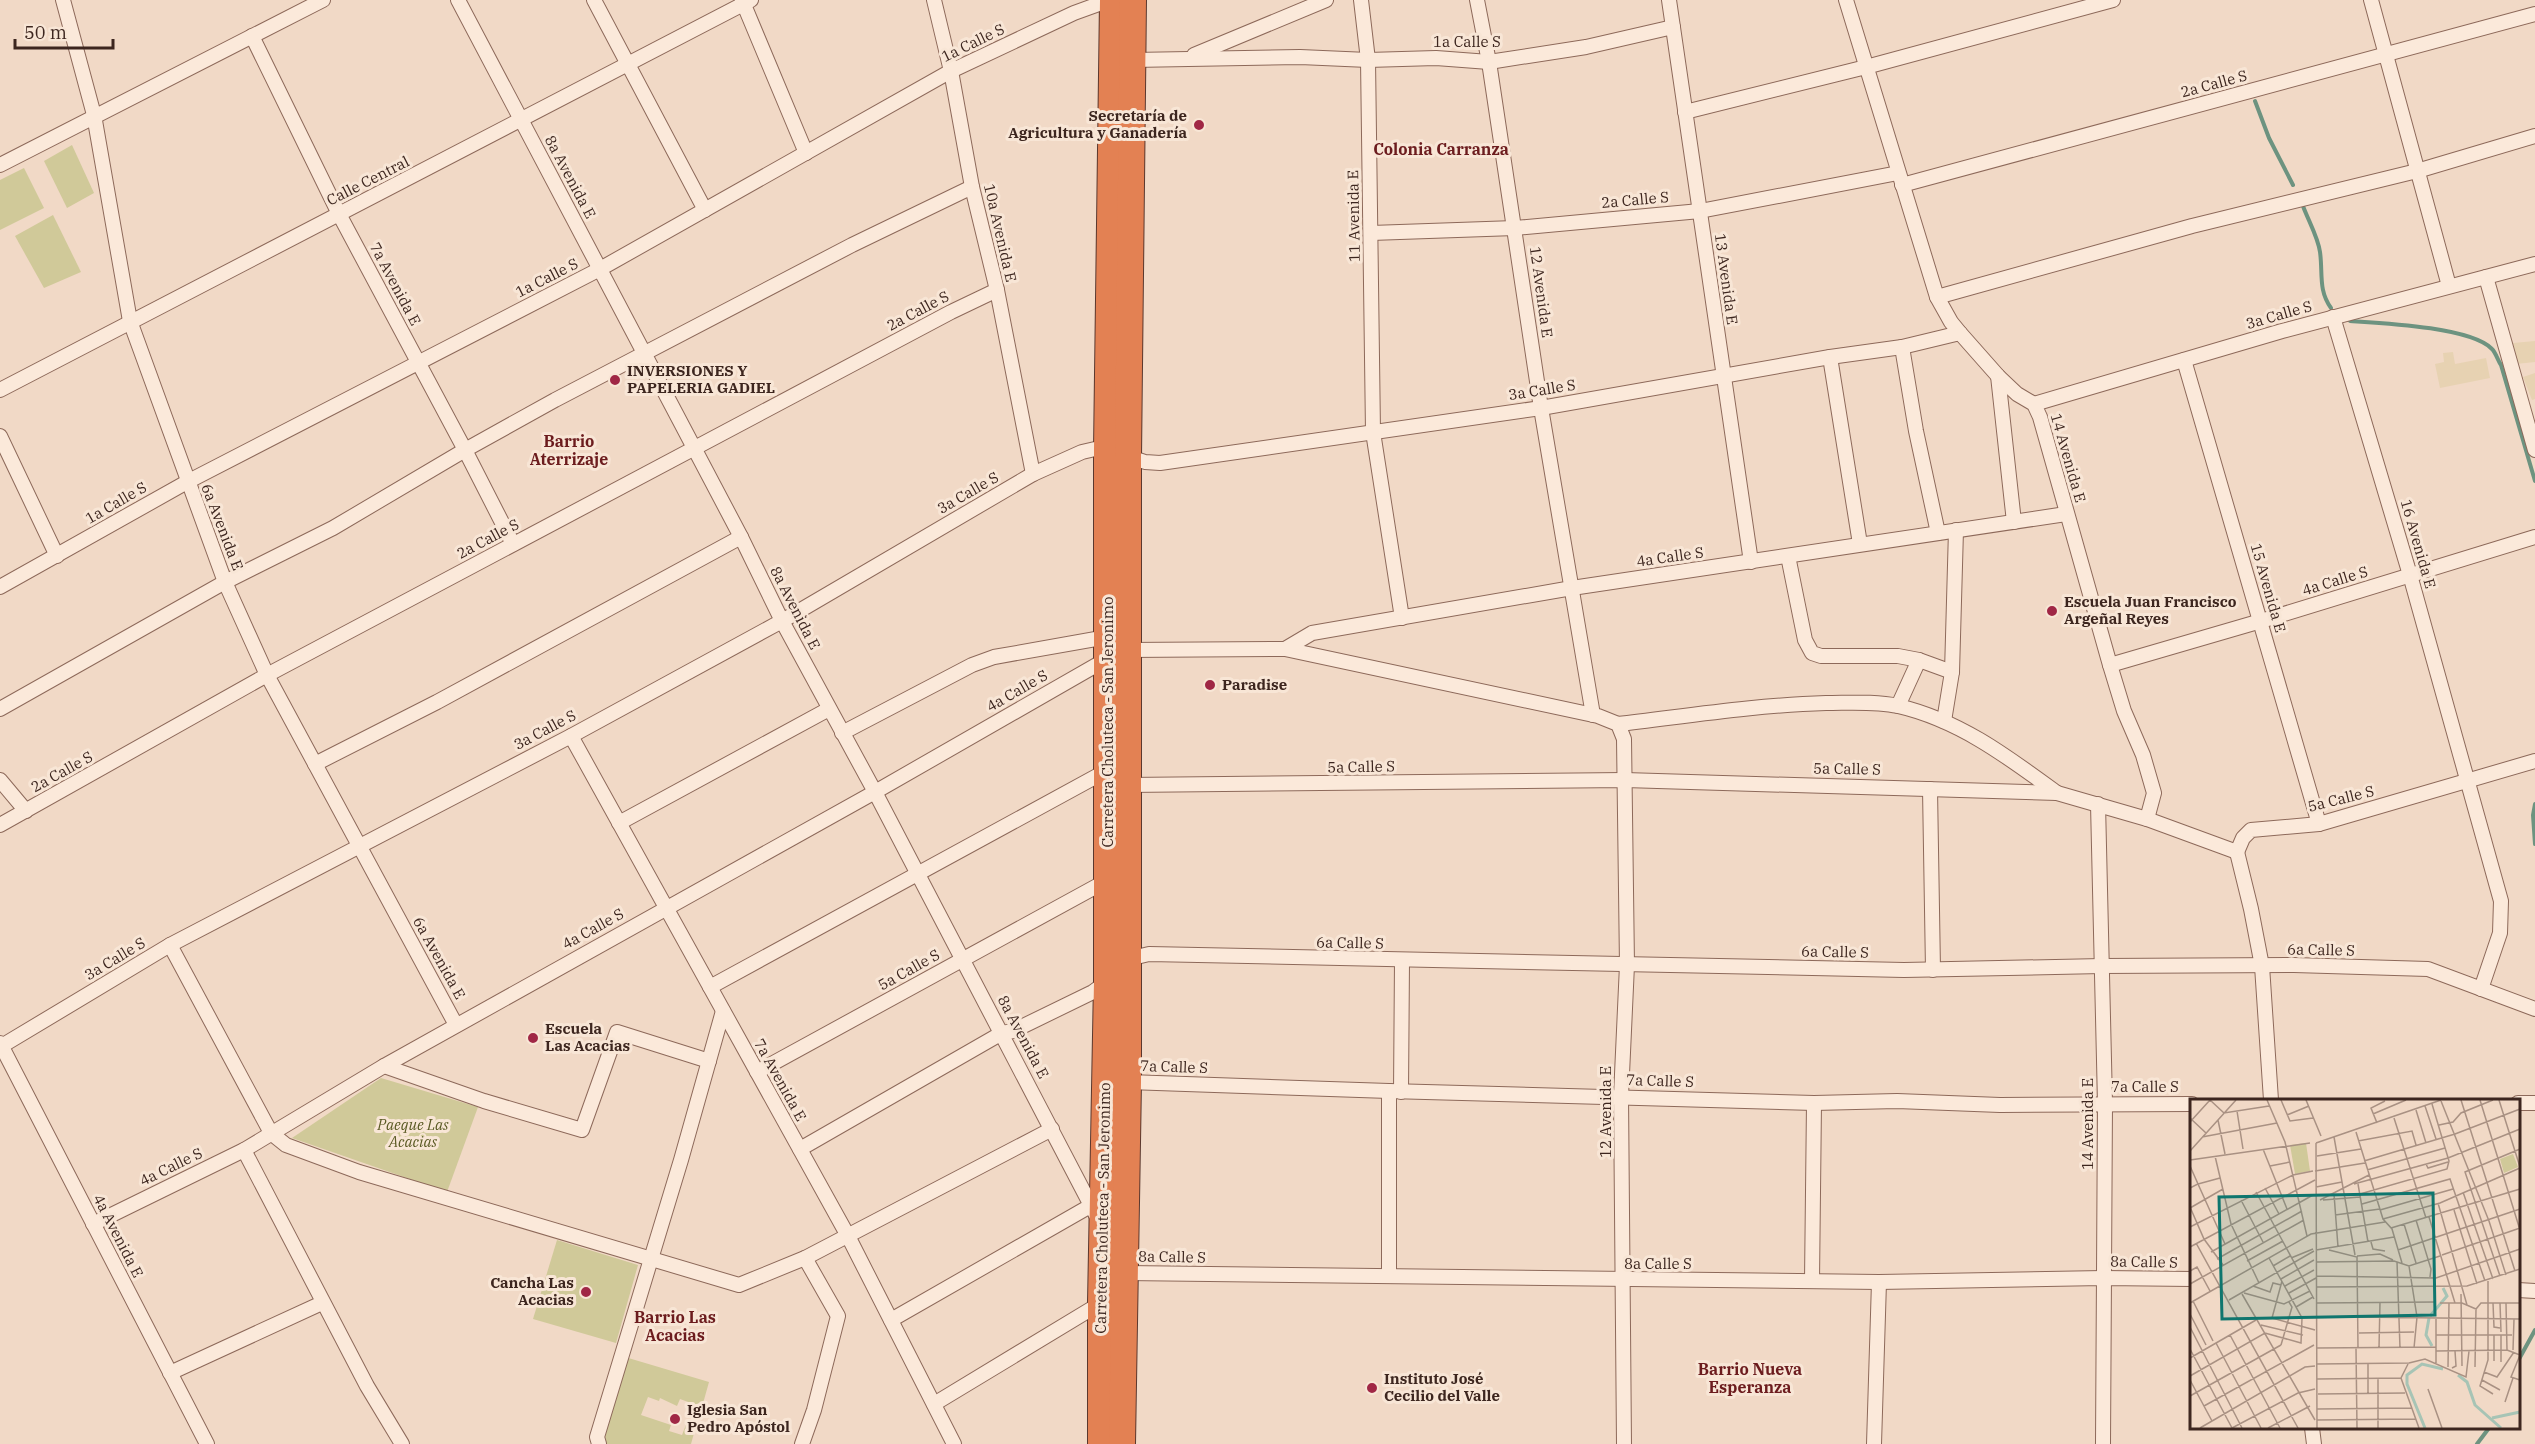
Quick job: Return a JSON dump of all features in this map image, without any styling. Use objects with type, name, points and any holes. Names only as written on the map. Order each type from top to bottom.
[{"type":"highway","name":"Carretera Choluteca - San Jeronimo","points":[[1112,0],[1117,453]]},
{"type":"highway","name":"Carretera Choluteca - San Jeronimo","points":[[1122,1444],[1128,1082],[1121,971],[1114,648],[1117,453],[1133,60],[1133,0]]},
{"type":"highway","name":"Carretera Choluteca - San Jeronimo","points":[[1101,1444],[1102,1231],[1121,971],[1108,880],[1118,778]]},
{"type":"street","name":"6a Avenida E","points":[[63,0],[94,116],[130,321],[225,582],[267,675],[456,1025]]},
{"type":"street","points":[[0,165],[323,0]]},
{"type":"street","name":"8a Avenida E","points":[[458,0],[741,537],[782,621],[1002,1032],[1092,1205],[1102,1231]]},
{"type":"street","points":[[594,0],[705,210]]},
{"type":"street","name":"10a Avenida E","points":[[934,0],[951,71],[972,187],[997,290],[1033,474]]},
{"type":"street","name":"1a Calle S","points":[[0,587],[187,482],[600,269],[951,71],[1074,13],[1112,0]]},
{"type":"street","points":[[1187,58],[1326,0]]},
{"type":"street","name":"11 Avenida E","points":[[1361,0],[1368,60],[1373,432],[1402,618]]},
{"type":"street","name":"12 Avenida E","points":[[1477,0],[1489,62],[1541,408],[1593,715]]},
{"type":"street","name":"13 Avenida E","points":[[1669,0],[1751,562]]},
{"type":"street","name":"14 Avenida E","points":[[1846,0],[1937,297],[1950,322],[1998,376],[2017,394],[2034,404],[2040,417],[2124,711],[2143,755],[2154,793],[2147,819]]},
{"type":"street","points":[[1685,112],[1866,67],[2113,0]]},
{"type":"street","points":[[2371,0],[2449,286]]},
{"type":"street","points":[[745,1],[806,153]]},
{"type":"street","name":"Calle Central","points":[[0,390],[522,121],[745,1]]},
{"type":"street","name":"2a Calle S","points":[[1371,233],[1515,228],[1700,211],[1900,179],[2535,14]]},
{"type":"street","name":"1a Calle S","points":[[1133,60],[1300,57],[1368,60],[1436,58],[1489,62],[1586,47],[1673,27]]},
{"type":"street","name":"7a Avenida E","points":[[252,36],[339,214],[513,544]]},
{"type":"street","points":[[1937,297],[2192,226],[2417,171],[2535,136]]},
{"type":"street","points":[[0,709],[225,582],[333,528],[465,450],[852,245],[972,187]]},
{"type":"street","name":"3a Calle S","points":[[2034,404],[2333,317],[2535,264]]},
{"type":"street","points":[[2486,277],[2535,450]]},
{"type":"street","name":"2a Calle S","points":[[0,825],[267,675],[951,312],[997,290]]},
{"type":"street","name":"16 Avenida E","points":[[2333,317],[2410,575],[2501,901],[2500,933],[2481,989]]},
{"type":"street","name":"3a Calle S","points":[[1,1045],[170,945],[571,736],[782,621],[1033,474],[1082,452],[1117,453],[1144,462],[1161,462],[1541,408],[1830,357],[1902,347],[1960,333]]},
{"type":"street","points":[[1902,347],[1916,431],[1938,533]]},
{"type":"street","points":[[1830,357],[1860,544]]},
{"type":"street","name":"15 Avenida E","points":[[2184,360],[2319,824]]},
{"type":"street","points":[[1998,376],[2014,522]]},
{"type":"street","points":[[0,436],[57,556]]},
{"type":"street","name":"4a Calle S","points":[[1284,649],[1312,633],[1572,588],[2066,514]]},
{"type":"street","points":[[1944,721],[1952,672],[1956,530]]},
{"type":"street","points":[[315,764],[437,702],[741,537]]},
{"type":"street","name":"4a Calle S","points":[[2110,664],[2261,621],[2535,537]]},
{"type":"street","points":[[1788,556],[1805,640],[1812,653],[1821,656],[1898,657],[1919,660],[1952,672]]},
{"type":"street","points":[[842,733],[972,665],[994,657],[1114,648]]},
{"type":"street","name":"4a Calle S","points":[[93,1224],[244,1150],[456,1025],[875,792],[1114,648],[1284,649],[1593,715],[1618,724]]},
{"type":"street","points":[[1898,706],[1919,660]]},
{"type":"street","points":[[1618,724],[1778,704],[1859,703],[1898,706],[1944,721],[1997,748],[2057,793]]},
{"type":"street","points":[[619,823],[829,709]]},
{"type":"street","name":"12 Avenida E","points":[[1618,724],[1624,739],[1627,965],[1621,1096],[1624,1444]]},
{"type":"street","name":"7a Avenida E","points":[[571,736],[848,1236],[954,1444]]},
{"type":"street","name":"5a Calle S","points":[[1118,778],[1625,780],[2057,793],[2147,819],[2237,852],[2243,838],[2251,830],[2319,824],[2535,761]]},
{"type":"street","points":[[710,987],[918,874],[1118,778]]},
{"type":"street","points":[[0,780],[26,811]]},
{"type":"street","points":[[1930,789],[1933,970]]},
{"type":"street","name":"14 Avenida E","points":[[2098,804],[2105,1103],[2103,1444]]},
{"type":"street","points":[[2237,852],[2262,966],[2271,1099]]},
{"type":"street","name":"5a Calle S","points":[[757,1072],[1108,880]]},
{"type":"street","points":[[170,945],[271,1133],[286,1145],[359,1172],[739,1285],[805,1258],[1052,1128]]},
{"type":"street","name":"6a Calle S","points":[[1121,971],[1149,954],[1402,961],[1933,970],[2102,966],[2428,969],[2535,1010]]},
{"type":"street","points":[[1389,1275],[1402,961]]},
{"type":"street","points":[[800,1149],[1002,1032],[1020,1027],[1093,992],[1121,971]]},
{"type":"street","points":[[599,1444],[597,1437],[652,1260],[723,1011]]},
{"type":"street","points":[[384,1066],[484,1101],[582,1130],[617,1032],[709,1061]]},
{"type":"street","name":"4a Avenida E","points":[[1,1045],[207,1444]]},
{"type":"street","name":"7a Calle S","points":[[1128,1082],[1395,1092],[1621,1096],[1814,1103],[1897,1101],[2000,1105],[2190,1104]]},
{"type":"street","points":[[1812,1281],[1814,1103]]},
{"type":"street","points":[[244,1150],[367,1386],[402,1444]]},
{"type":"street","points":[[891,1320],[1092,1205]]},
{"type":"street","points":[[802,1444],[838,1316],[805,1258]]},
{"type":"street","name":"8a Calle S","points":[[1125,1273],[1389,1275],[1623,1281],[1879,1282],[2103,1278],[2190,1279]]},
{"type":"street","points":[[1874,1444],[1879,1282]]},
{"type":"street","points":[[2520,1290],[2535,1291]]},
{"type":"street","points":[[170,1373],[322,1302]]},
{"type":"street","points":[[934,1404],[1101,1303]]},
{"type":"street","points":[[2312,1429],[2314,1444]]},
{"type":"shaded area","points":[[2535,341],[2535,362],[2516,364],[2513,343]]},
{"type":"shaded area","points":[[2453,352],[2455,364],[2486,358],[2490,378],[2440,388],[2435,364],[2444,362],[2443,353]]},
{"type":"shaded area","points":[[2535,373],[2535,399],[2532,400],[2523,377]]},
{"type":"green space","points":[[72,145],[94,193],[67,208],[44,161]]},
{"type":"green space","points":[[24,168],[44,208],[0,230],[0,180]]},
{"type":"green space","points":[[53,215],[81,272],[44,288],[15,236]]},
{"type":"green space","name":"Paeque Las Acacias","points":[[381,1078],[478,1107],[447,1192],[292,1138]]},
{"type":"green space","name":"Cancha Las Acacias","points":[[557,1240],[638,1265],[616,1343],[533,1319]]},
{"type":"green space","points":[[625,1357],[709,1382],[702,1407],[680,1399],[677,1406],[660,1398],[659,1401],[648,1397],[641,1415],[671,1425],[669,1431],[682,1435],[687,1422],[696,1426],[691,1444],[606,1444],[603,1437]]},
{"type":"waterway","points":[[2255,101],[2269,138],[2293,185]]},
{"type":"waterway","points":[[2303,206],[2319,246],[2324,295],[2331,308]]},
{"type":"waterway","points":[[2350,321],[2446,331],[2481,342],[2492,349],[2501,365],[2535,481]]},
{"type":"waterway","points":[[2535,804],[2533,815],[2535,844]]},
{"type":"waterway","points":[[2520,1357],[2535,1330]]},
{"type":"waterway","points":[[2477,1444],[2488,1429]]},
{"type":"place","name":"Secretaría de Agricultura y Ganadería","points":[[1199,125]]},
{"type":"place","name":"INVERSIONES Y PAPELERIA GADIEL","points":[[615,380]]},
{"type":"place","name":"Escuela Juan Francisco Argeñal Reyes","points":[[2052,611]]},
{"type":"place","name":"Paradise","points":[[1210,685]]},
{"type":"place","name":"Escuela Las Acacias","points":[[533,1038]]},
{"type":"place","name":"Cancha Las Acacias","points":[[586,1292]]},
{"type":"place","name":"Instituto José Cecilio del Valle","points":[[1372,1388]]},
{"type":"place","name":"Iglesia San Pedro Apóstol","points":[[675,1419]]},
{"type":"district","name":"Colonia Carranza","points":[[1441,149]]},
{"type":"district","name":"Barrio Aterrizaje","points":[[569,450]]},
{"type":"district","name":"Barrio Las Acacias","points":[[675,1326]]},
{"type":"district","name":"Barrio Nueva Esperanza","points":[[1750,1378]]}]
